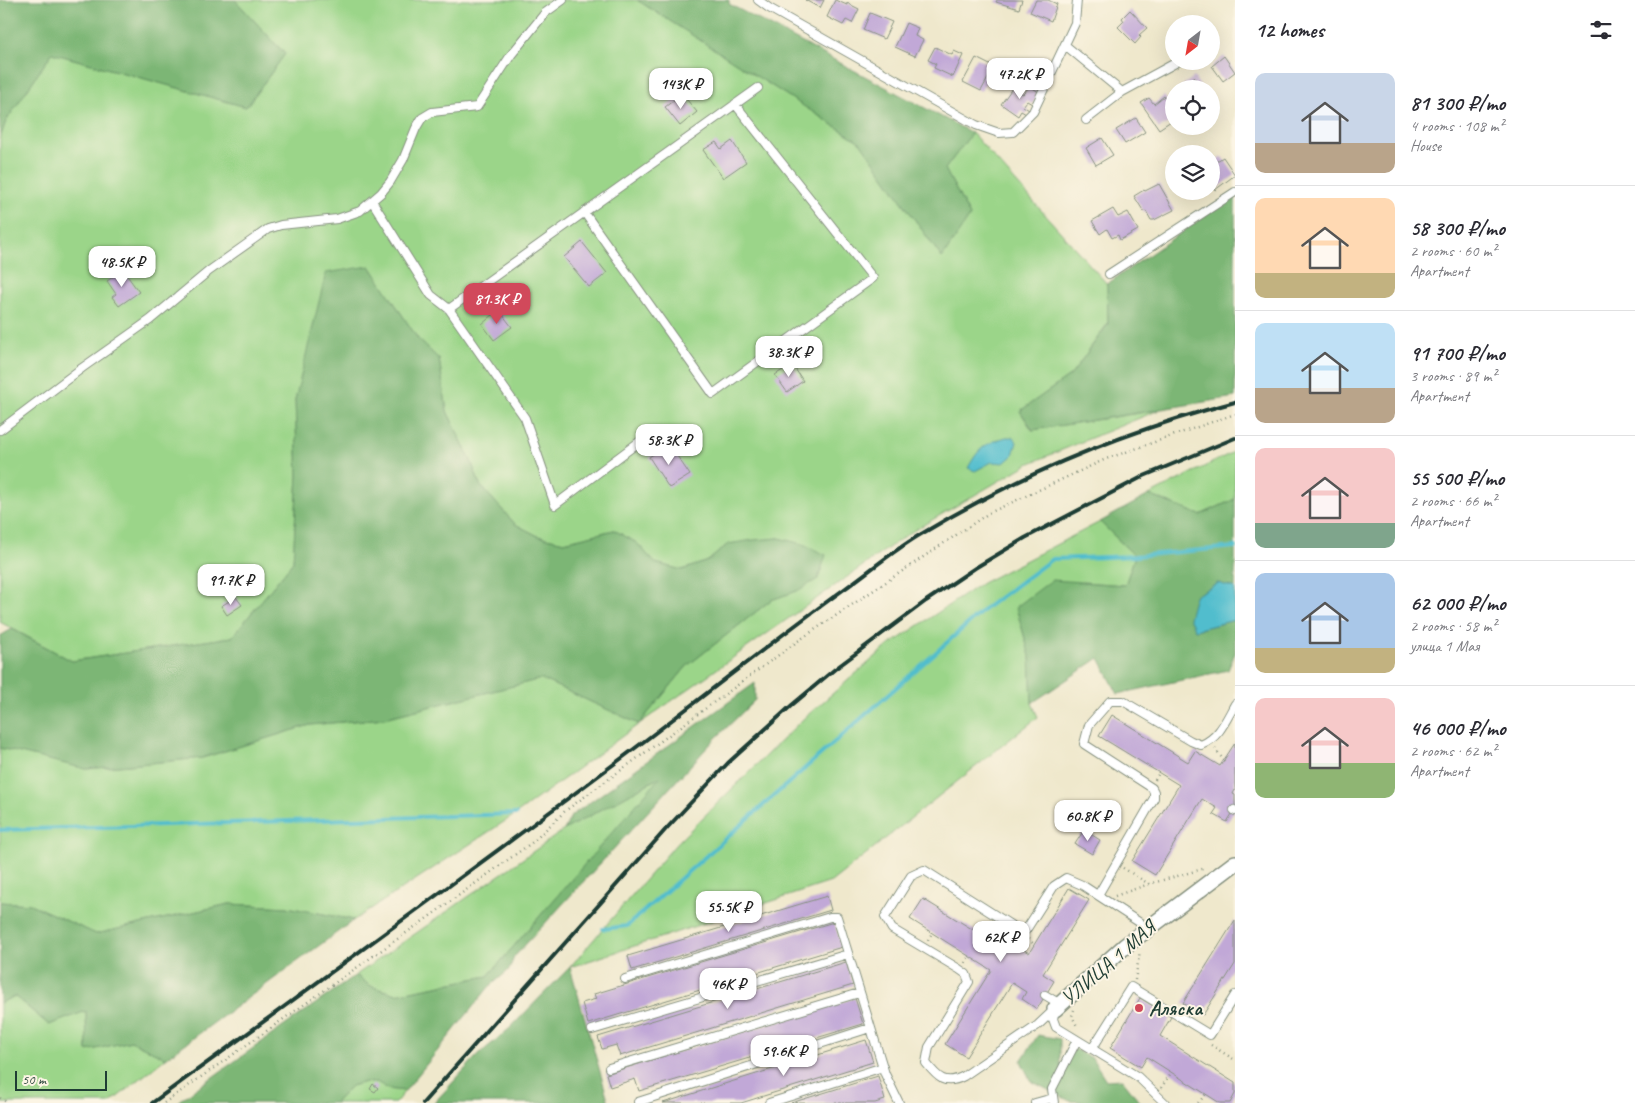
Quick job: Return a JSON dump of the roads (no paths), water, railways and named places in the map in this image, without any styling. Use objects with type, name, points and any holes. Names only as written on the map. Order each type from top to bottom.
[{"type":"street","name":"УЛИЦА 1 МАЯ","points":[[1058,1006],[1124,946],[1235,863]]},
{"type":"lane","points":[[0,430],[82,368],[150,320],[209,271],[268,229],[281,225],[337,219],[360,211],[390,182],[403,160],[422,118],[432,112],[477,107],[511,55],[545,14],[563,0]]},
{"type":"lane","points":[[758,0],[768,8],[976,125],[999,133],[1014,132],[1033,112],[1075,23],[1077,0]]},
{"type":"lane","points":[[1065,45],[1122,92]]},
{"type":"lane","points":[[1086,120],[1122,92],[1165,69]]},
{"type":"lane","points":[[449,309],[758,88]]},
{"type":"lane","points":[[584,212],[713,394],[873,278],[735,104]]},
{"type":"lane","points":[[1109,274],[1235,192]]},
{"type":"lane","points":[[372,201],[431,295],[449,309],[525,418],[555,504],[643,440]]},
{"type":"lane","points":[[1101,897],[1116,863],[1154,798],[1154,792],[1152,788],[1084,744],[1089,725],[1110,701],[1123,701],[1201,745],[1210,742],[1216,736],[1235,704]]},
{"type":"lane","points":[[1045,995],[1058,1006],[1038,1025],[953,1082],[935,1074],[926,1063],[929,1047],[969,982],[966,974],[959,969],[892,929],[885,917],[911,876],[924,870],[1020,931],[1026,930],[1054,886],[1066,878],[1101,897],[1148,928]]},
{"type":"lane","points":[[625,979],[834,916],[838,919],[870,1028],[898,1103]]},
{"type":"lane","points":[[592,1030],[848,954]]},
{"type":"lane","points":[[1092,1049],[1131,987],[1210,1035],[1235,995]]},
{"type":"lane","points":[[609,1068],[859,993]]},
{"type":"lane","name":"УЛИЦА 1 МАЯ","points":[[1058,1006],[1053,1019],[1056,1027],[1138,1077],[1164,1103]]},
{"type":"lane","points":[[638,1102],[870,1028]]},
{"type":"lane","points":[[1035,1103],[1053,1100],[1052,1089],[1077,1040]]},
{"type":"lane","points":[[769,1103],[883,1067]]},
{"type":"water","points":[[1006,437],[1013,437],[1017,442],[1013,455],[1004,463],[992,462],[975,471],[968,468],[975,456],[983,448],[992,442]]},
{"type":"water","points":[[1218,583],[1235,588],[1235,620],[1195,630],[1189,618],[1195,596]]},
{"type":"waterway","points":[[603,929],[627,926],[987,607],[1052,559],[1135,556],[1235,547]]},
{"type":"waterway","points":[[0,830],[516,814]]},
{"type":"railway","points":[[152,1103],[553,810],[784,634],[913,539],[998,492],[1074,456],[1154,426],[1235,402]]},
{"type":"railway","points":[[423,1103],[667,828],[728,763],[835,669],[926,601],[975,568],[1025,538],[1144,476],[1235,438]]},
{"type":"place","name":"Аляска","points":[[1139,1008]]}]
